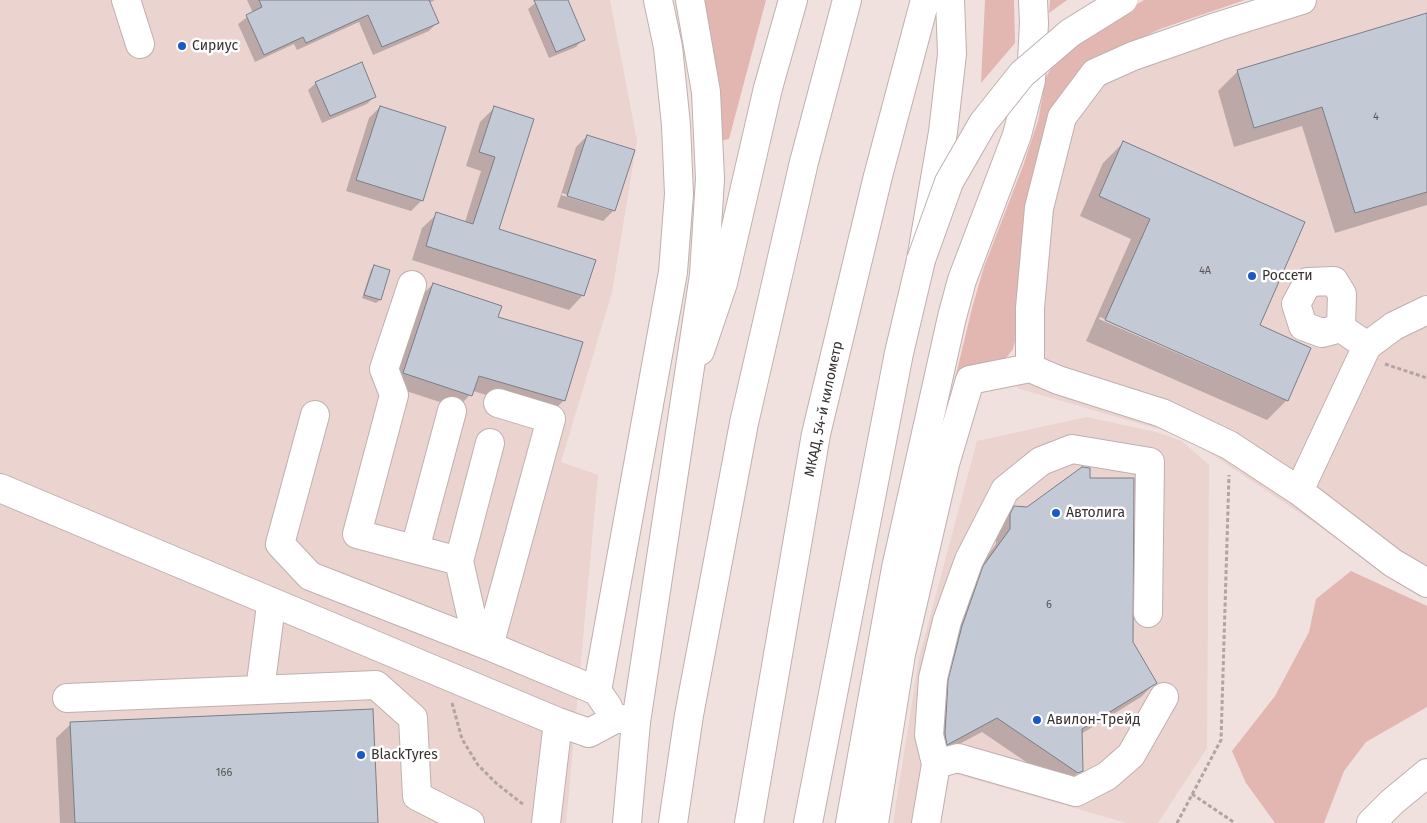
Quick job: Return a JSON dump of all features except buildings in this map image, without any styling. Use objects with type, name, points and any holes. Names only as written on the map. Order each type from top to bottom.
[{"type":"main road","points":[[126,0],[140,44]]},
{"type":"main road","points":[[597,691],[672,272],[679,194],[676,125],[668,48],[658,0]]},
{"type":"main road","points":[[627,823],[626,720],[687,390],[704,275],[710,179],[706,92],[690,0]]},
{"type":"main road","points":[[687,390],[723,283],[768,88],[793,0]]},
{"type":"main road","points":[[673,823],[689,715],[744,423],[804,162],[847,0]]},
{"type":"main road","name":"МКАД, 54-й километр","points":[[749,823],[816,434],[878,176],[925,0]]},
{"type":"main road","points":[[808,823],[899,353],[921,260],[943,132],[952,54],[950,0]]},
{"type":"main road","points":[[850,823],[896,568],[952,317],[962,280],[1017,135],[1030,80],[1034,23],[1033,0]]},
{"type":"main road","points":[[921,260],[949,182],[983,123],[1022,74],[1070,33],[1123,0]]},
{"type":"main road","points":[[1030,368],[1030,308],[1039,208],[1062,116],[1095,73],[1202,32],[1302,0]]},
{"type":"main road","points":[[412,286],[384,368],[394,395],[357,534],[459,561]]},
{"type":"main road","points":[[1299,491],[1367,346],[1394,326],[1427,310]]},
{"type":"main road","points":[[1341,328],[1367,346]]},
{"type":"main road","points":[[874,823],[901,654],[945,464],[970,380],[1030,368],[1058,380],[1162,413],[1229,445],[1299,491],[1386,558],[1424,576]]},
{"type":"main road","points":[[483,643],[551,419],[498,403]]},
{"type":"main road","points":[[414,549],[452,411]]},
{"type":"main road","points":[[315,415],[280,544],[310,576],[483,643],[597,691],[626,720]]},
{"type":"main road","points":[[483,643],[459,561],[490,443]]},
{"type":"main road","points":[[926,823],[936,764],[929,735],[933,678],[950,613],[968,560],[1005,490],[1041,461],[1072,449],[1150,462],[1148,613]]},
{"type":"main road","points":[[0,488],[558,722],[589,733],[626,720]]},
{"type":"main road","points":[[260,690],[270,613],[274,603]]},
{"type":"main road","points":[[67,698],[376,685],[413,718],[417,796],[470,823]]},
{"type":"main road","points":[[936,764],[958,758],[1076,792],[1107,776],[1131,755],[1164,696]]},
{"type":"main road","points":[[547,820],[558,722]]},
{"type":"main road","points":[[1371,823],[1392,802],[1427,773]]},
{"type":"path","points":[[1177,823],[1221,740],[1230,487],[1229,445]]},
{"type":"path","points":[[456,680],[452,705],[462,739],[478,765],[497,784],[547,820]]},
{"type":"path","points":[[1192,794],[1235,823]]},
{"type":"shaded area","points":[[0,0],[610,0],[637,141],[612,292],[561,462],[598,475],[566,823],[0,823]]},
{"type":"shaded area","points":[[701,0],[766,0],[729,139],[719,141],[714,58]]},
{"type":"shaded area","points":[[985,0],[1014,0],[1015,43],[981,83]]},
{"type":"shaded area","points":[[1050,0],[1067,0],[1049,13]]},
{"type":"shaded area","points":[[1144,0],[1245,0],[1160,29],[1110,54],[1084,71],[1013,349],[1003,362],[957,380],[955,379],[984,267],[1023,166],[1038,121],[1046,77],[1052,67],[1087,34]]},
{"type":"shaded area","points":[[1273,0],[1427,0],[1427,598],[1186,437],[1017,388],[1053,113],[1090,70]]},
{"type":"shaded area","points":[[1087,417],[1156,432],[1182,441],[1209,465],[1207,748],[1158,823],[1127,823],[945,771],[936,823],[893,823],[919,658],[977,441]]},
{"type":"shaded area","points":[[1351,571],[1427,606],[1427,707],[1366,742],[1344,771],[1324,823],[1275,823],[1246,783],[1232,751],[1275,696],[1309,632],[1316,599]]},
{"type":"place","name":"Сириус","points":[[182,46]]},
{"type":"place","name":"Россети","points":[[1252,276]]},
{"type":"place","name":"Автолига","points":[[1056,513]]},
{"type":"place","name":"Авилон-Трейд","points":[[1037,720]]},
{"type":"place","name":"BlackTyres","points":[[361,755]]}]
